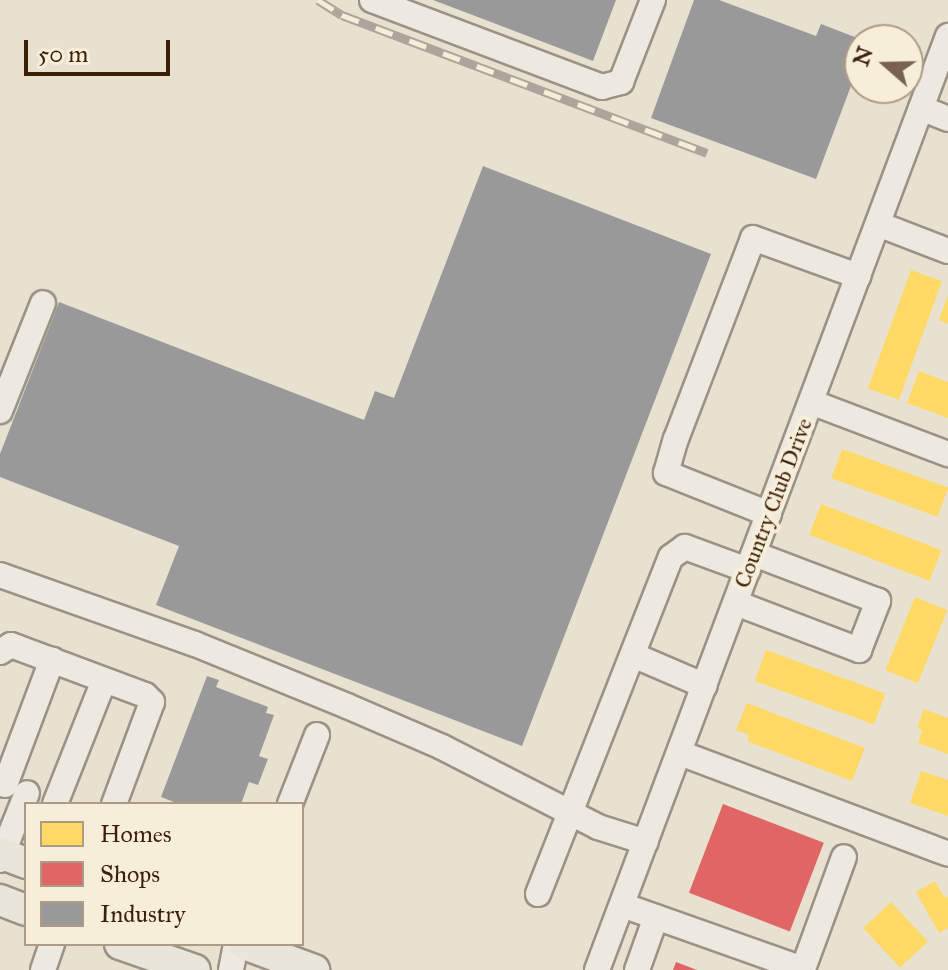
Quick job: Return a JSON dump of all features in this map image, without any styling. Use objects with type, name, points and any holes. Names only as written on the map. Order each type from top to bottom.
[{"type":"main road","points":[[0,900],[24,909]]},
{"type":"main road","points":[[126,946],[195,970]]},
{"type":"main road","points":[[249,946],[314,970]]},
{"type":"street","points":[[372,0],[602,87],[621,82],[653,0]]},
{"type":"street","name":"Country Club Drive","points":[[597,970],[948,36]]},
{"type":"street","points":[[921,108],[948,119]]},
{"type":"street","points":[[878,224],[948,251]]},
{"type":"street","points":[[769,514],[666,473],[676,439],[753,238],[858,276]]},
{"type":"street","points":[[0,411],[43,303]]},
{"type":"street","points":[[811,402],[948,454]]},
{"type":"street","points":[[538,894],[671,557],[685,547],[751,562],[878,601],[859,650],[736,603]]},
{"type":"street","points":[[0,575],[195,644],[347,706],[442,747],[598,827],[646,842]]},
{"type":"street","points":[[0,652],[11,645],[145,695],[152,702],[115,802]]},
{"type":"street","points":[[633,655],[705,686]]},
{"type":"street","points":[[7,858],[11,787],[52,660]]},
{"type":"street","points":[[56,802],[104,680]]},
{"type":"street","points":[[291,802],[317,735]]},
{"type":"street","points":[[680,753],[948,854]]},
{"type":"street","points":[[11,787],[50,802]]},
{"type":"street","points":[[622,905],[802,970],[844,857]]},
{"type":"street","points":[[637,970],[656,917]]},
{"type":"street","points":[[43,970],[51,946]]},
{"type":"street","points":[[231,970],[236,946]]},
{"type":"building: Homes","points":[[911,270],[942,281],[899,400],[868,388]]},
{"type":"building: Homes","points":[[948,295],[948,324],[939,320]]},
{"type":"building: Homes","points":[[919,371],[948,382],[948,418],[907,403]]},
{"type":"building: Homes","points":[[842,449],[948,488],[938,517],[831,478]]},
{"type":"building: Homes","points":[[821,504],[941,550],[930,581],[809,535]]},
{"type":"building: Homes","points":[[915,597],[947,610],[918,683],[885,670]]},
{"type":"building: Homes","points":[[766,650],[885,693],[874,724],[755,681]]},
{"type":"building: Homes","points":[[747,703],[865,748],[852,781],[747,741],[749,735],[736,730]]},
{"type":"building: Homes","points":[[924,709],[948,718],[948,754],[918,743],[922,730],[917,728]]},
{"type":"building: Homes","points":[[921,771],[948,780],[948,816],[910,803]]},
{"type":"building: Homes","points":[[935,881],[945,898],[948,896],[948,928],[939,933],[916,892]]},
{"type":"building: Homes","points":[[891,902],[928,941],[900,967],[863,928]]},
{"type":"building: Shops","points":[[723,804],[824,843],[790,931],[689,893]]},
{"type":"building: Shops","points":[[676,962],[697,970],[673,970]]},
{"type":"building: Industry","points":[[433,0],[616,0],[593,61]]},
{"type":"building: Industry","points":[[694,0],[719,0],[816,36],[821,24],[844,33],[844,104],[816,179],[651,118]]},
{"type":"building: Industry","points":[[483,166],[711,254],[522,746],[156,605],[179,546],[0,477],[0,454],[59,302],[364,420],[375,391],[394,398]]},
{"type":"building: Industry","points":[[207,676],[219,680],[216,687],[268,707],[266,713],[274,715],[259,756],[268,759],[258,785],[249,782],[242,802],[174,802],[161,797]]},
{"type":"railway","points":[[318,0],[342,15],[707,153]]}]
